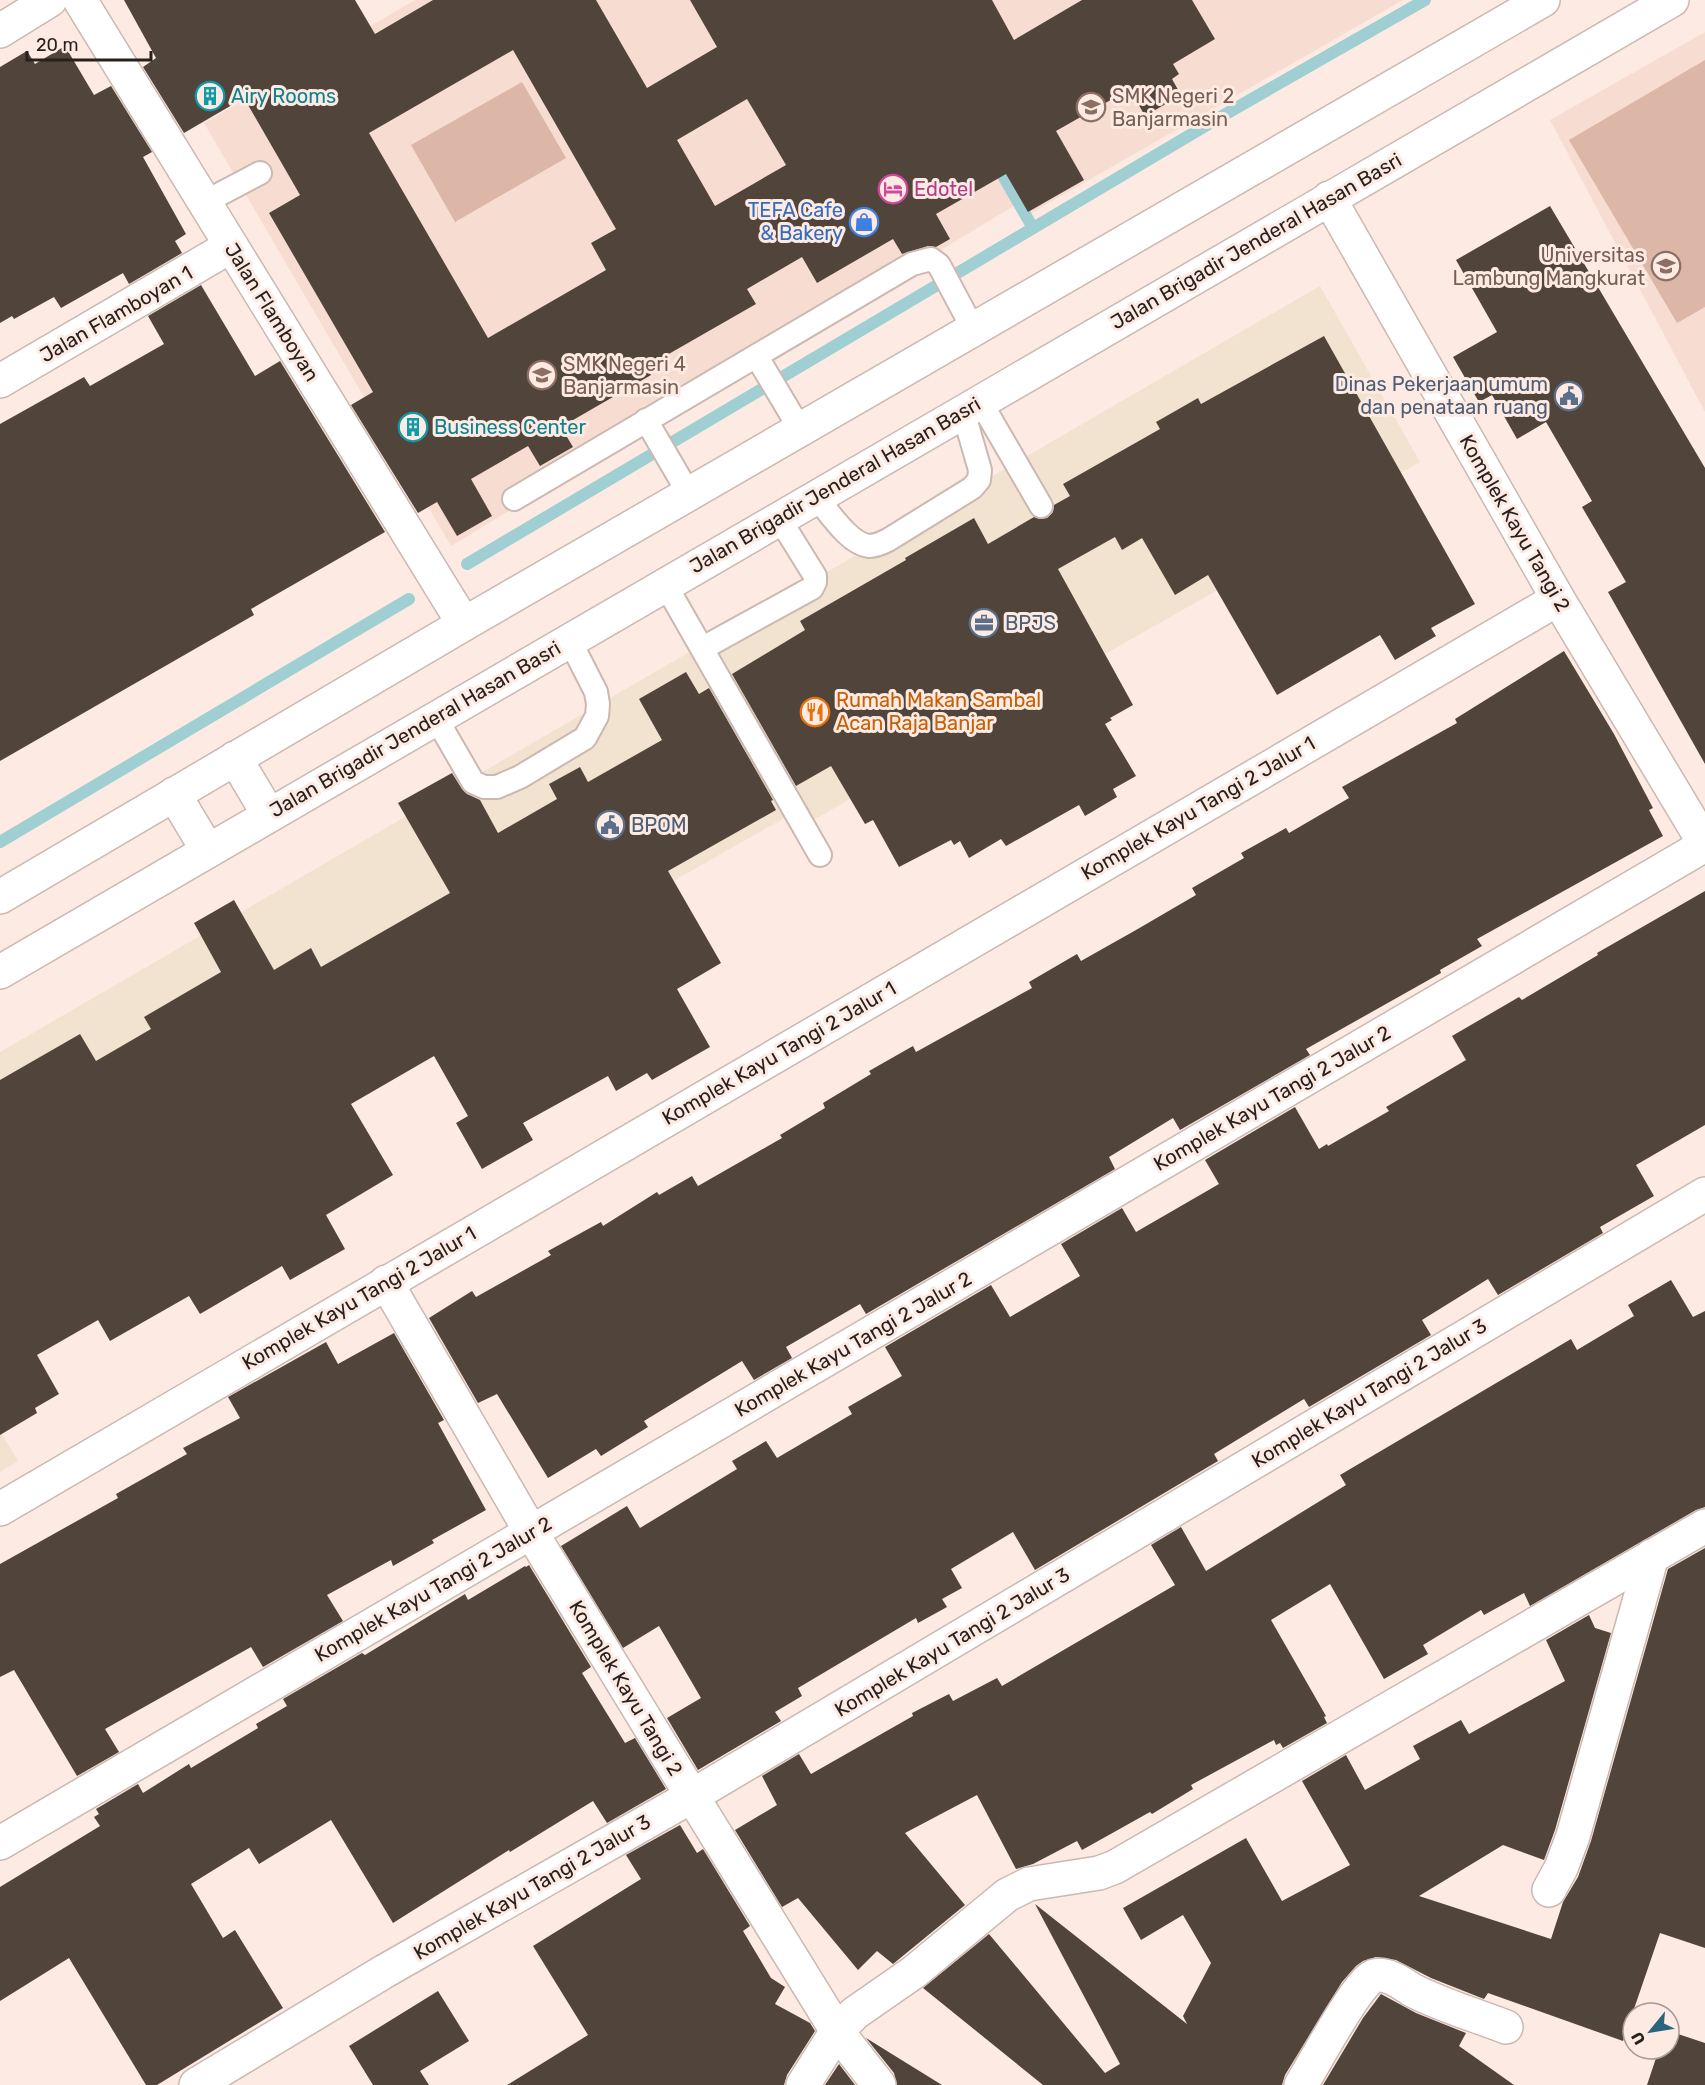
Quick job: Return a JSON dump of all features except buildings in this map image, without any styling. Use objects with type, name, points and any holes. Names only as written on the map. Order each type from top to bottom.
[{"type":"main road","points":[[0,31],[50,0]]},
{"type":"main road","name":"Jalan Flamboyan","points":[[80,0],[464,624]]},
{"type":"main road","points":[[0,897],[464,624],[1543,0]]},
{"type":"main road","name":"Jalan Brigadir Jenderal Hasan Basri","points":[[0,972],[569,639],[1672,0]]},
{"type":"main road","name":"Komplek Kayu Tangi 2","points":[[1329,198],[1558,599],[1705,845]]},
{"type":"main road","name":"Jalan Flamboyan 1","points":[[0,381],[231,246]]},
{"type":"main road","name":"Komplek Kayu Tangi 2 Jalur 1","points":[[0,1509],[1558,599]]},
{"type":"main road","points":[[235,759],[269,815]]},
{"type":"main road","points":[[174,794],[207,851]]},
{"type":"main road","name":"Komplek Kayu Tangi 2 Jalur 2","points":[[0,1843],[1705,845]]},
{"type":"main road","name":"Komplek Kayu Tangi 2 Jalur 3","points":[[196,2085],[385,1971],[692,1796],[1705,1194]]},
{"type":"main road","name":"Komplek Kayu Tangi 2","points":[[386,1282],[531,1532],[692,1796],[837,2031],[879,2085]]},
{"type":"main road","points":[[803,2085],[837,2031],[855,2013],[914,1972],[1007,1895],[1029,1884],[1099,1873],[1115,1867],[1705,1526]]},
{"type":"main road","points":[[1549,1890],[1561,1868],[1573,1836],[1652,1556]]},
{"type":"main road","points":[[1301,2085],[1358,1990],[1372,1976],[1378,1975],[1395,1980],[1418,1993],[1506,2027]]},
{"type":"lane","points":[[205,202],[260,173]]},
{"type":"lane","points":[[514,499],[651,429],[912,264],[931,259],[939,265],[973,329]]},
{"type":"lane","points":[[758,360],[800,429]]},
{"type":"lane","points":[[816,497],[854,541],[866,546],[875,546],[888,540],[972,488],[979,480],[980,470],[972,406]]},
{"type":"lane","points":[[972,406],[1041,506]]},
{"type":"lane","points":[[651,429],[689,494]]},
{"type":"lane","points":[[703,648],[812,588],[815,576],[779,519]]},
{"type":"lane","points":[[665,584],[820,855]]},
{"type":"lane","points":[[436,718],[473,782],[484,787],[497,787],[520,777],[585,738],[597,716],[596,692],[569,639]]},
{"type":"shaded area","name":"SMK Negeri 4 Banjarmasin","points":[[415,0],[898,0],[1017,204],[451,546],[204,123]]},
{"type":"shaded area","name":"SMK Negeri 2 Banjarmasin","points":[[904,0],[1403,0],[1028,215]]},
{"type":"shaded area","name":"Universitas Lambung Mangkurat","points":[[1705,32],[1705,412],[1550,120]]},
{"type":"shaded area","name":"Universitas Lambung Mangkurat","points":[[1705,60],[1705,307],[1677,323],[1569,140]]},
{"type":"shaded area","points":[[522,82],[566,158],[455,222],[411,145]]},
{"type":"shaded area","points":[[1320,286],[1420,462],[1311,523],[1316,534],[794,831],[786,817],[0,1269],[0,1052]]},
{"type":"shaded area","points":[[0,1431],[18,1461],[0,1472]]},
{"type":"waterway","points":[[467,564],[1217,119],[1425,0]]},
{"type":"waterway","points":[[995,162],[1033,228]]},
{"type":"waterway","points":[[0,842],[409,599]]},
{"type":"place","name":"Airy Rooms","points":[[210,96]]},
{"type":"place","name":"SMK Negeri 2 Banjarmasin","points":[[1091,107]]},
{"type":"place","name":"Edotel","points":[[893,189]]},
{"type":"place","name":"TEFA Cafe & Bakery","points":[[864,222]]},
{"type":"place","name":"Universitas Lambung Mangkurat","points":[[1666,266]]},
{"type":"place","name":"SMK Negeri 4 Banjarmasin","points":[[542,375]]},
{"type":"place","name":"Dinas Pekerjaan umum dan penataan ruang","points":[[1569,396]]},
{"type":"place","name":"Business Center","points":[[413,427]]},
{"type":"place","name":"BPJS","points":[[984,623]]},
{"type":"place","name":"Rumah Makan Sambal Acan Raja Banjar","points":[[815,712]]},
{"type":"place","name":"BPOM","points":[[610,825]]}]
